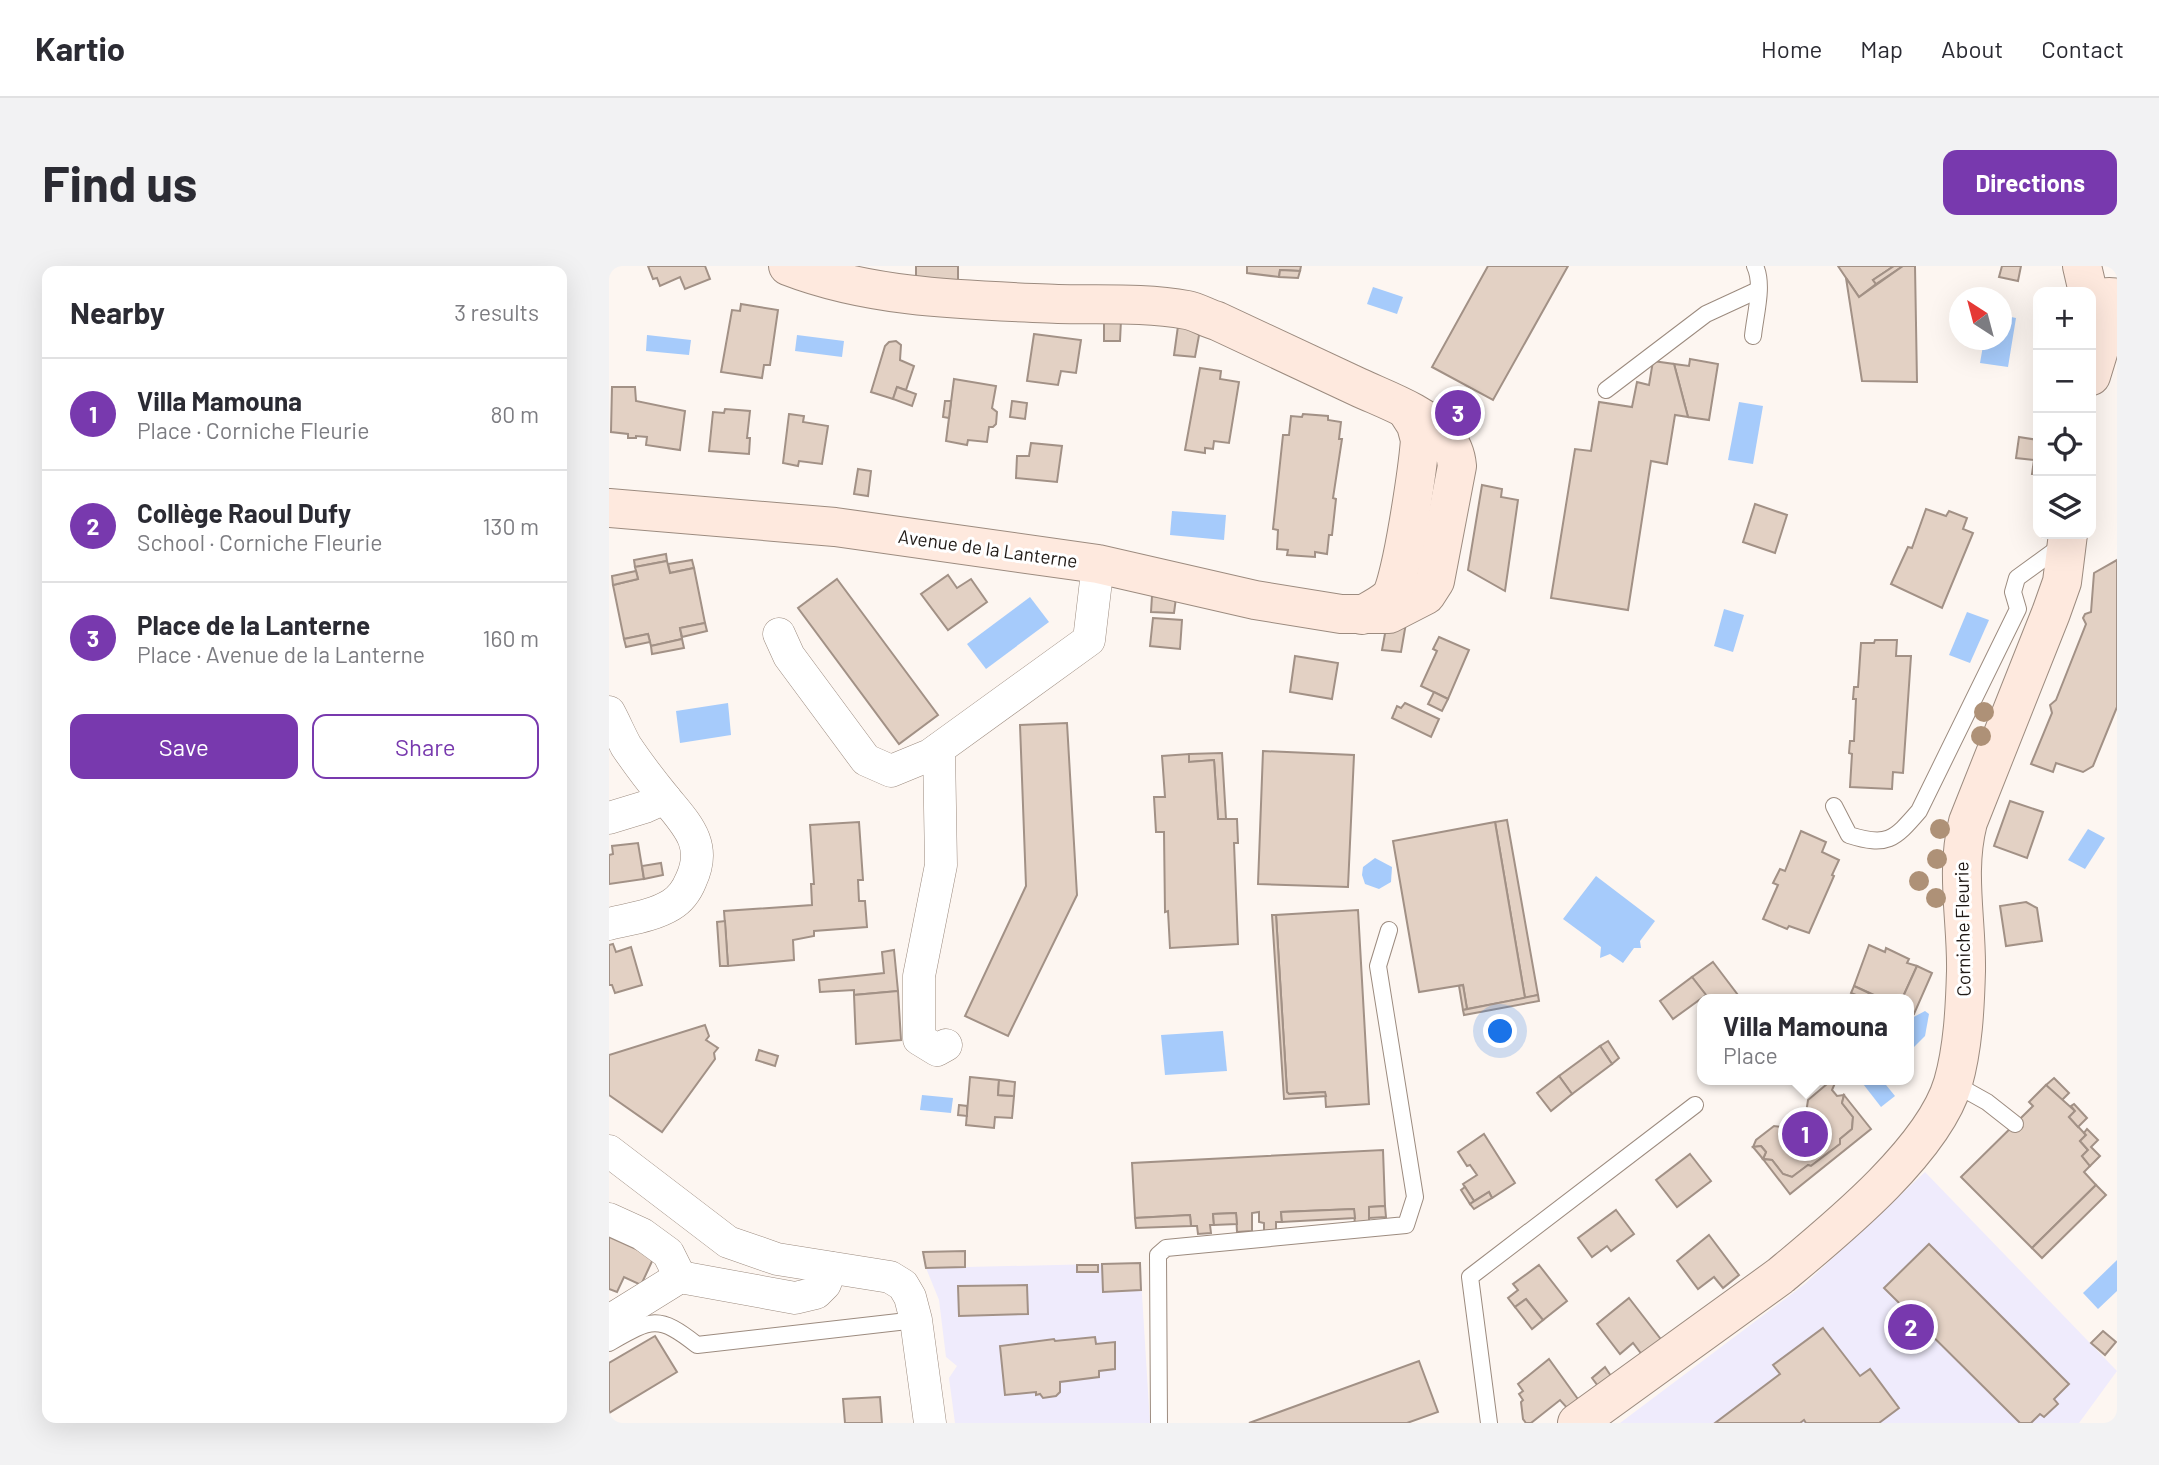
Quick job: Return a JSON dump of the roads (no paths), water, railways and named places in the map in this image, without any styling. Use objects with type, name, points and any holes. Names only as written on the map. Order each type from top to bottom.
[{"type":"street","name":"Avenue de la Lanterne","points":[[609,508],[835,527],[1098,564],[1255,600],[1362,615],[1389,596],[1398,572],[1419,446],[1416,425],[1407,411],[1229,327],[1189,311],[1156,306],[1057,304],[899,293],[840,281],[788,266]]},
{"type":"street","points":[[2082,266],[2102,308],[2095,350]]},
{"type":"street","name":"Corniche Fleurie","points":[[1577,1423],[1780,1276],[1811,1250],[1897,1171],[1941,1112],[1952,1083],[1961,1042],[1966,970],[1962,845],[1968,822],[2062,582],[2067,539]]},
{"type":"street","points":[[779,634],[789,656],[866,760],[891,771],[930,755],[1089,640],[1098,564]]},
{"type":"street","points":[[609,712],[626,746],[687,823],[696,844],[697,861],[685,893],[672,905],[609,924]]},
{"type":"street","points":[[939,748],[941,865],[919,976],[919,1040],[937,1050],[946,1045]]},
{"type":"street","points":[[609,818],[665,798]]},
{"type":"street","points":[[609,1151],[728,1242],[777,1259],[890,1277],[903,1285],[910,1297],[916,1320],[930,1423]]},
{"type":"street","points":[[609,1219],[642,1234],[669,1252],[680,1277]]},
{"type":"street","points":[[609,1321],[680,1277],[795,1298],[816,1293],[825,1284],[831,1268]]},
{"type":"lane","points":[[1753,336],[1758,290],[1758,272],[1755,266]]},
{"type":"lane","points":[[1606,390],[1706,314],[1758,290]]},
{"type":"lane","points":[[1834,806],[1849,835],[1871,842],[1898,835],[1919,811],[2018,609],[2013,592],[2017,578],[2066,539]]},
{"type":"lane","points":[[1159,1423],[1158,1255],[1166,1248],[1406,1225],[1415,1196],[1378,966],[1389,930]]},
{"type":"lane","points":[[1952,1083],[1987,1102],[2015,1124]]},
{"type":"lane","points":[[1489,1423],[1470,1277],[1695,1105]]},
{"type":"lane","points":[[609,1343],[636,1327],[657,1321],[675,1328],[697,1345],[916,1320]]},
{"type":"water","points":[[1373,287],[1403,297],[1397,314],[1367,304]]},
{"type":"water","points":[[2012,317],[2016,318],[2012,342]]},
{"type":"water","points":[[647,335],[691,340],[689,355],[646,351]]},
{"type":"water","points":[[797,335],[844,341],[842,357],[795,351]]},
{"type":"water","points":[[1982,350],[2011,350],[2008,367],[1980,363]]},
{"type":"water","points":[[1739,402],[1763,406],[1753,464],[1728,460]]},
{"type":"water","points":[[1172,511],[1226,515],[1224,540],[1170,535]]},
{"type":"water","points":[[1030,597],[1049,622],[986,669],[967,644]]},
{"type":"water","points":[[1724,609],[1744,615],[1733,652],[1714,646]]},
{"type":"water","points":[[1967,612],[1989,620],[1970,663],[1949,655]]},
{"type":"water","points":[[728,703],[731,735],[680,743],[676,711]]},
{"type":"water","points":[[2088,829],[2105,838],[2085,869],[2068,860]]},
{"type":"water","points":[[1375,858],[1392,867],[1391,882],[1379,889],[1365,884],[1362,875],[1363,867]]},
{"type":"water","points":[[1596,876],[1655,921],[1640,941],[1641,948],[1634,948],[1623,963],[1610,954],[1600,958],[1601,947],[1563,919]]},
{"type":"water","points":[[1925,1011],[1929,1014],[1925,1036],[1914,1047],[1914,1017]]},
{"type":"water","points":[[1223,1031],[1227,1071],[1165,1075],[1161,1035]]},
{"type":"water","points":[[1864,1085],[1886,1085],[1895,1096],[1881,1107]]},
{"type":"water","points":[[922,1095],[953,1098],[951,1113],[920,1110]]},
{"type":"water","points":[[2117,1260],[2117,1291],[2098,1309],[2083,1293]]},
{"type":"place","name":"Place de la Lanterne","points":[[1458,413]]},
{"type":"place","name":"Villa Mamouna","points":[[1805,1134]]},
{"type":"place","name":"Collège Raoul Dufy","points":[[1911,1327]]}]
